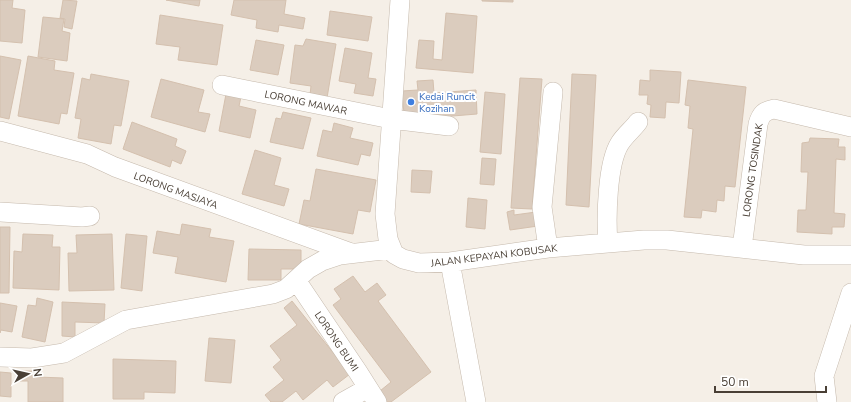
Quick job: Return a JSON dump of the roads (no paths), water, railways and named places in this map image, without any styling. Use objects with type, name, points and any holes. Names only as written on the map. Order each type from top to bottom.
[{"type":"street","points":[[391,249],[386,233],[385,214],[400,0]]},
{"type":"street","name":"LORONG MAWAR","points":[[222,85],[391,119],[449,126]]},
{"type":"street","points":[[548,248],[542,207],[553,92]]},
{"type":"street","name":"LORONG TOSINDAK","points":[[742,248],[758,124],[763,112],[774,109],[851,127]]},
{"type":"street","points":[[608,243],[607,211],[613,161],[620,142],[638,122]]},
{"type":"street","name":"LORONG MASJAYA","points":[[0,131],[88,154],[114,167],[351,254]]},
{"type":"street","points":[[0,212],[82,217],[90,216]]},
{"type":"street","name":"JALAN KEPAYAN KOBUSAK","points":[[391,249],[394,254],[403,259],[419,263],[450,262],[548,248],[644,240],[667,240],[804,255],[851,255]]},
{"type":"street","name":"LORONG MASJAYA","points":[[0,357],[32,358],[64,353],[126,320],[273,294],[286,289],[315,264],[335,256],[391,249]]},
{"type":"street","points":[[450,262],[476,402]]},
{"type":"street","name":"LORONG BUMI","points":[[296,280],[373,395]]},
{"type":"street","points":[[827,402],[824,376],[851,293]]},
{"type":"street","points":[[343,402],[373,395]]},
{"type":"place","name":"Kedai Runcit Kozihan","points":[[411,102]]}]
